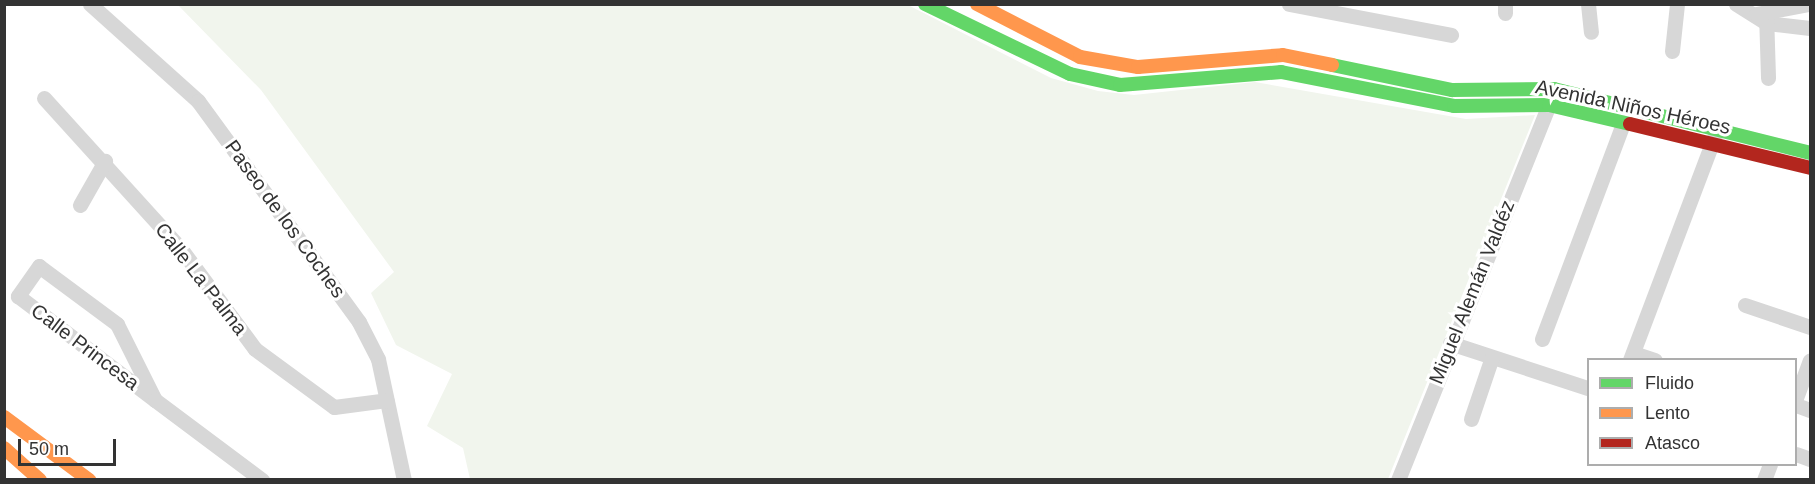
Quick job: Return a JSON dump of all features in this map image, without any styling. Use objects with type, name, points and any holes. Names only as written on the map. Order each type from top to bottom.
[{"type":"main road","name":"Avenida Niños Héroes","points":[[977,4],[1080,57],[1138,67],[1283,55],[1452,90],[1554,89],[1714,136],[1810,168]]},
{"type":"main road","name":"Avenida Niños Héroes","points":[[934,6],[1070,74],[1120,85],[1167,85],[1281,72],[1454,106],[1549,105],[1623,123],[1810,153]]},
{"type":"main road","points":[[4,417],[86,477]]},
{"type":"main road","points":[[4,448],[40,480]]},
{"type":"main road","points":[[66,480],[86,477]]},
{"type":"street","name":"Paseo de los Coches","points":[[90,4],[211,117],[365,331],[387,400],[404,480]]},
{"type":"street","points":[[1290,4],[1451,35]]},
{"type":"street","points":[[1588,4],[1591,32]]},
{"type":"street","points":[[1672,51],[1677,4]]},
{"type":"street","points":[[1751,11],[1809,4]]},
{"type":"street","points":[[1751,11],[1810,28]]},
{"type":"street","points":[[1751,11],[1768,78]]},
{"type":"street","name":"Calle La Palma","points":[[44,98],[105,161],[255,349],[334,407],[387,400]]},
{"type":"street","name":"Miguel Alemán Valdéz","points":[[1398,480],[1450,343],[1549,105]]},
{"type":"street","points":[[1542,339],[1623,123]]},
{"type":"street","points":[[1631,356],[1714,136]]},
{"type":"street","points":[[80,205],[105,161]]},
{"type":"street","name":"Calle Princesa","points":[[155,400],[117,324],[39,266],[18,296],[155,400],[262,480]]},
{"type":"street","points":[[1745,305],[1810,327]]},
{"type":"street","points":[[1450,343],[1587,388]]},
{"type":"street","points":[[1471,419],[1492,357]]},
{"type":"street","points":[[1797,395],[1810,360]]},
{"type":"street","points":[[1764,480],[1770,466]]},
{"type":"shaded area","points":[[178,5],[908,5],[1051,78],[1098,91],[1134,95],[1255,82],[1466,119],[1535,115],[1388,479],[470,479],[463,448],[427,426],[452,374],[396,345],[371,293],[394,272],[261,90]]},
{"type":"traffic: fast","points":[[925,4],[1070,74],[1120,85],[1281,72],[1454,106],[1549,105],[1630,124]]},
{"type":"traffic: fast","points":[[1332,65],[1452,90],[1554,89],[1810,153]]},
{"type":"traffic: slow","points":[[977,4],[1080,57],[1138,67],[1283,55],[1332,65]]},
{"type":"traffic: slow","points":[[4,417],[89,480]]},
{"type":"traffic: slow","points":[[4,448],[40,480]]},
{"type":"traffic: jam","points":[[1630,124],[1810,168]]}]
